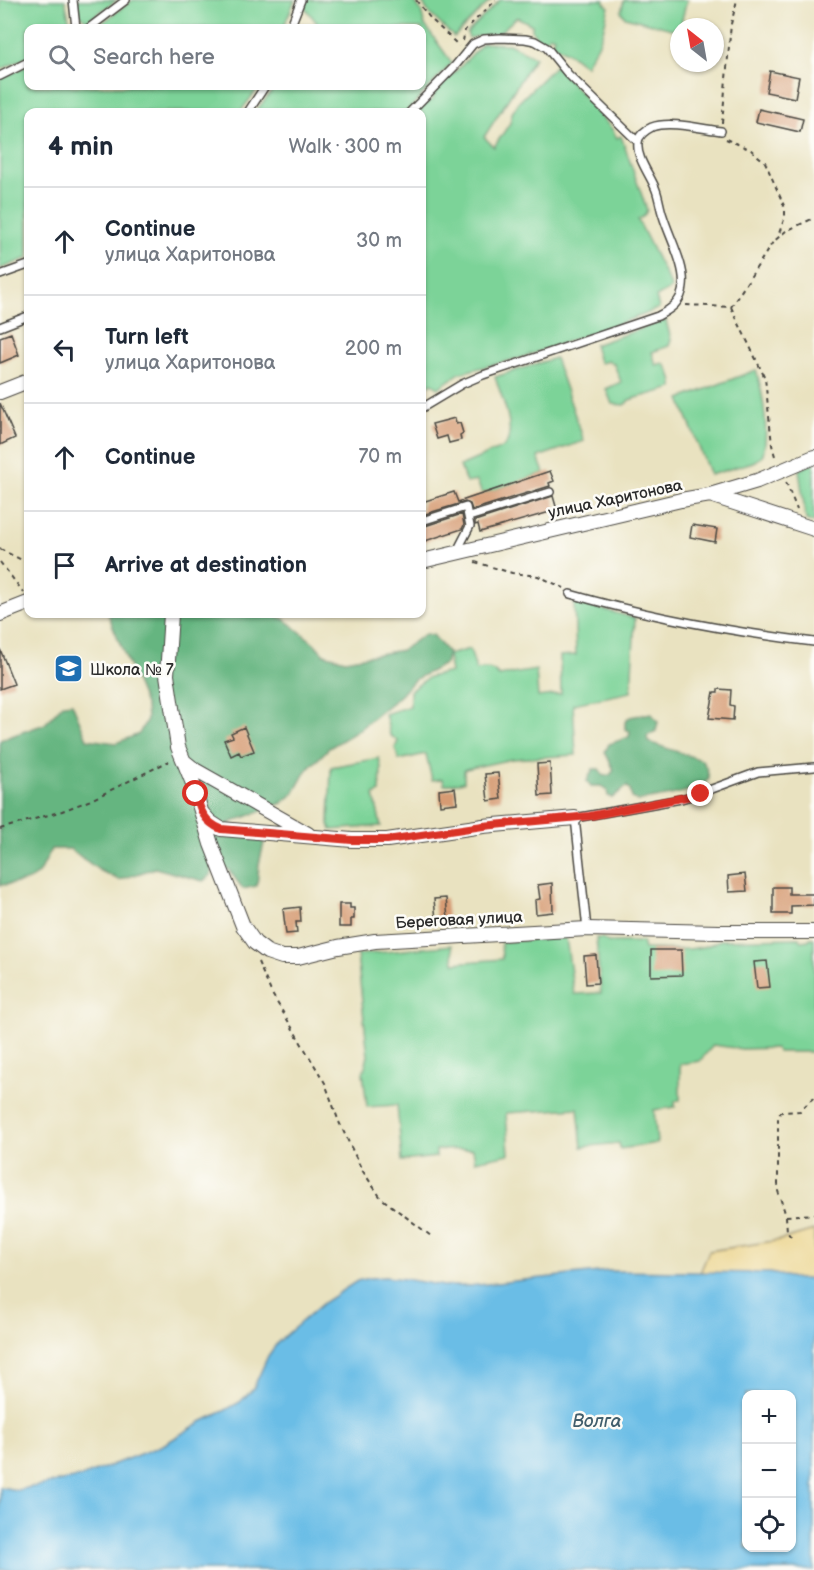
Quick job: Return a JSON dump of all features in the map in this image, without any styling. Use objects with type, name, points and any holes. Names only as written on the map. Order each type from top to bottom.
[{"type":"street","points":[[0,392],[24,383]]},
{"type":"street","points":[[710,495],[737,488],[814,457]]},
{"type":"street","name":"улица Харитонова","points":[[426,560],[710,495],[814,529]]},
{"type":"street","points":[[0,614],[24,603]]},
{"type":"street","name":"Береговая улица","points":[[171,618],[167,675],[176,738],[182,758],[192,781],[211,844],[243,926],[255,943],[274,955],[298,957],[338,946],[393,939],[587,929],[814,932]]},
{"type":"street","points":[[182,758],[195,770],[312,836]]},
{"type":"street","points":[[201,812],[221,829],[352,840],[387,840],[483,826],[575,818]]},
{"type":"lane","points":[[73,0],[76,24]]},
{"type":"lane","points":[[94,24],[126,0]]},
{"type":"lane","points":[[292,24],[301,0]]},
{"type":"lane","points":[[415,108],[473,44],[484,39],[511,38],[535,41],[552,53],[568,74],[638,142]]},
{"type":"lane","points":[[0,76],[24,64]]},
{"type":"lane","points":[[251,108],[263,90]]},
{"type":"lane","points":[[426,405],[483,375],[673,309],[681,297],[684,285],[682,271],[662,215],[656,190],[639,152],[638,142],[642,133],[651,127],[663,124],[721,131]]},
{"type":"lane","points":[[0,275],[24,266]]},
{"type":"lane","points":[[0,327],[24,318]]},
{"type":"lane","points":[[469,517],[550,492]]},
{"type":"lane","points":[[426,520],[466,507],[469,531],[457,551]]},
{"type":"lane","points":[[570,594],[649,615],[766,636],[814,642]]},
{"type":"lane","points":[[587,929],[575,818],[701,794],[758,772],[814,767]]},
{"type":"path","points":[[416,0],[430,18],[465,52]]},
{"type":"path","points":[[465,52],[463,38],[465,30],[496,0]]},
{"type":"path","points":[[731,307],[778,236],[786,208],[765,162],[751,150],[727,140],[721,131],[731,24],[736,0]]},
{"type":"path","points":[[778,236],[814,218]]},
{"type":"path","points":[[673,309],[694,304],[731,307]]},
{"type":"path","points":[[731,307],[765,378],[772,445],[780,471],[795,504],[800,525]]},
{"type":"path","points":[[0,549],[24,561]]},
{"type":"path","points":[[457,551],[464,558],[472,561],[512,573],[546,579],[565,588],[570,594]]},
{"type":"path","points":[[0,562],[24,595]]},
{"type":"path","points":[[0,829],[91,800],[182,758]]},
{"type":"path","points":[[255,955],[272,994],[325,1083],[339,1122],[362,1170],[381,1198],[431,1236]]},
{"type":"path","points":[[791,1237],[787,1232],[786,1216],[778,1191],[778,1116],[781,1112],[800,1111],[814,1097]]},
{"type":"path","points":[[786,1216],[814,1214]]},
{"type":"green space","points":[[0,0],[65,0],[70,24],[24,24],[24,59],[0,70]]},
{"type":"green space","points":[[76,0],[117,0],[87,21],[78,12]]},
{"type":"green space","points":[[133,0],[295,0],[285,24],[100,24]]},
{"type":"green space","points":[[305,0],[413,0],[421,10],[424,24],[317,24],[303,5]]},
{"type":"green space","points":[[420,0],[491,0],[454,37],[430,14]]},
{"type":"green space","points":[[500,0],[605,0],[604,3],[609,7],[600,40],[586,66],[552,44],[554,37],[549,35],[546,41],[536,37],[532,25],[517,17],[499,33],[469,38],[467,33]]},
{"type":"green space","points":[[624,0],[687,0],[682,18],[670,18],[670,28],[625,17],[621,12]]},
{"type":"green space","points":[[426,27],[452,63],[410,108],[258,108],[273,90],[426,90]]},
{"type":"green space","points":[[483,43],[509,44],[535,57],[484,137],[494,147],[510,123],[512,113],[519,102],[556,65],[612,129],[617,138],[621,136],[647,210],[638,220],[672,288],[656,297],[659,308],[520,358],[460,373],[438,388],[432,383],[426,387],[426,108],[420,108],[433,100],[434,94]]},
{"type":"green space","points":[[24,67],[24,90],[257,90],[243,108],[24,108],[24,260],[0,269],[0,79]]},
{"type":"green space","points":[[666,320],[671,340],[669,346],[652,352],[656,365],[663,363],[670,371],[673,388],[629,400],[625,405],[612,404],[606,389],[621,382],[614,364],[608,361],[599,362],[594,345]]},
{"type":"green space","points":[[555,358],[584,441],[538,457],[544,473],[482,494],[477,481],[466,483],[460,466],[504,447],[508,440],[507,413],[495,377]]},
{"type":"green space","points":[[756,370],[763,401],[765,425],[762,457],[710,475],[680,399]]},
{"type":"green space","points":[[814,462],[814,523],[806,520],[799,470]]},
{"type":"green space","points":[[574,602],[635,618],[631,692],[573,704],[576,755],[512,759],[466,769],[464,770],[464,782],[444,785],[443,779],[432,780],[426,754],[399,760],[395,748],[398,741],[390,735],[385,714],[410,706],[410,691],[429,677],[451,672],[448,655],[470,649],[476,670],[491,670],[499,676],[536,670],[538,697],[561,694],[560,656],[576,655]]},
{"type":"green space","points":[[110,618],[281,618],[314,643],[324,654],[345,660],[402,650],[425,634],[433,635],[448,653],[445,664],[414,680],[401,695],[356,732],[329,748],[306,771],[293,794],[282,803],[227,824],[248,831],[264,843],[257,886],[243,889],[229,870],[214,862],[211,875],[203,881],[155,868],[119,880],[99,870],[70,849],[51,849],[42,867],[33,878],[0,885],[0,740],[45,724],[63,704],[72,703],[87,739],[116,743],[139,734],[147,719],[146,707]]},
{"type":"green space","points":[[651,713],[658,722],[656,731],[647,736],[648,742],[702,760],[709,779],[695,788],[637,801],[632,798],[627,786],[612,798],[601,786],[591,786],[587,781],[593,769],[599,769],[604,776],[610,775],[614,770],[605,752],[609,744],[629,737],[630,731],[625,729],[625,722],[630,717]]},
{"type":"green space","points":[[379,758],[380,792],[374,795],[381,826],[331,830],[329,824],[331,767]]},
{"type":"green space","points":[[566,938],[574,994],[601,993],[596,938],[602,938],[608,942],[642,942],[644,949],[673,950],[703,947],[720,940],[799,938],[801,941],[814,938],[814,1052],[778,1052],[775,1048],[742,1049],[713,1045],[700,1061],[680,1064],[680,1100],[675,1101],[675,1107],[654,1110],[657,1143],[620,1149],[619,1143],[582,1147],[578,1108],[506,1113],[509,1154],[475,1161],[473,1149],[436,1150],[436,1157],[402,1161],[397,1105],[367,1107],[363,1073],[368,1056],[357,955],[452,945],[454,963],[502,959],[501,942]]},
{"type":"sand","points":[[814,1230],[814,1279],[798,1279],[770,1273],[700,1273],[709,1251],[780,1240]]},
{"type":"water","name":"Волга","points":[[608,1271],[770,1273],[798,1279],[814,1279],[814,1570],[0,1570],[0,1487],[17,1490],[81,1477],[163,1445],[240,1402],[253,1389],[268,1356],[278,1342],[323,1303],[357,1281],[385,1277],[444,1286],[468,1286]]},
{"type":"building","points":[[770,71],[799,77],[795,98],[766,92]]},
{"type":"building","points":[[759,109],[803,119],[800,132],[756,122]]},
{"type":"building","points":[[11,333],[19,355],[0,363],[0,337]]},
{"type":"building","points":[[0,403],[15,438],[0,445]]},
{"type":"building","points":[[455,418],[456,424],[460,423],[463,433],[460,435],[461,440],[449,443],[447,436],[437,439],[432,424]]},
{"type":"building","points":[[550,471],[554,481],[549,483],[550,486],[472,510],[470,504],[465,502],[426,514],[426,501],[454,492],[458,502]]},
{"type":"building","points":[[553,496],[557,510],[480,532],[478,524],[475,525],[475,521]]},
{"type":"building","points":[[462,514],[464,525],[462,529],[426,541],[426,526]]},
{"type":"building","points":[[692,525],[717,529],[715,542],[690,537]]},
{"type":"building","points":[[0,649],[14,684],[0,689]]},
{"type":"building","points":[[718,689],[731,690],[730,705],[734,706],[733,720],[709,718],[714,692],[718,692]]},
{"type":"building","points":[[244,727],[254,751],[241,756],[239,752],[231,756],[224,740],[233,737],[231,733]]},
{"type":"building","points":[[550,763],[552,795],[539,796],[537,764]]},
{"type":"building","points":[[498,773],[501,799],[488,801],[485,774]]},
{"type":"building","points":[[455,788],[457,803],[440,805],[439,790]]},
{"type":"building","points":[[745,874],[747,891],[729,892],[728,876]]},
{"type":"building","points":[[552,883],[553,912],[536,914],[535,900],[540,899],[538,885]]},
{"type":"building","points":[[773,887],[789,887],[789,894],[814,894],[814,905],[791,906],[791,914],[773,914]]},
{"type":"building","points":[[446,898],[448,919],[436,920],[434,899]]},
{"type":"building","points":[[339,904],[350,904],[350,908],[354,908],[351,927],[339,927]]},
{"type":"building","points":[[300,907],[301,922],[296,922],[297,933],[286,934],[283,909]]},
{"type":"building","points":[[651,950],[681,950],[682,975],[651,976]]},
{"type":"building","points":[[596,955],[598,983],[586,984],[584,956]]},
{"type":"building","points":[[767,961],[770,987],[757,988],[754,962]]},
{"type":"place","name":"Школа № 7","points":[[69,669]]},
{"type":"route","points":[[196,794],[201,812],[221,829],[352,840],[387,840],[483,826],[575,818],[701,794]]}]
